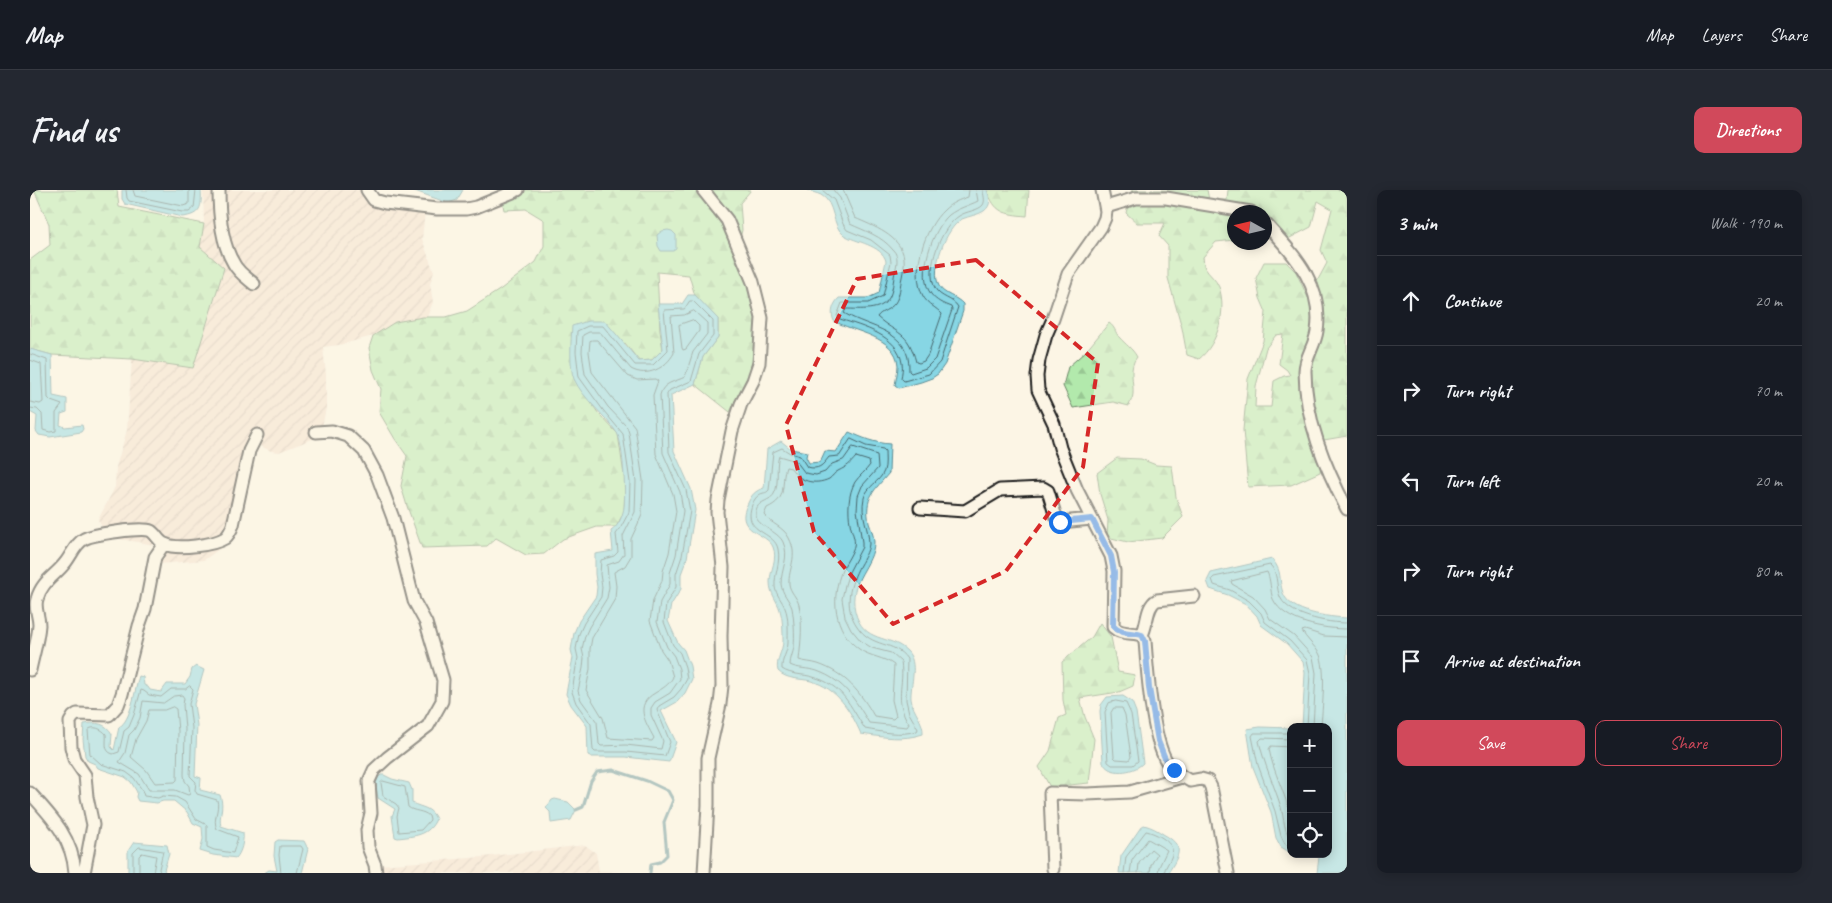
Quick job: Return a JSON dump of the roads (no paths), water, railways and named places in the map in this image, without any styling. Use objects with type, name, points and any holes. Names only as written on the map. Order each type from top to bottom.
[{"type":"street","points":[[219,190],[219,209],[226,243],[234,265],[254,284]]},
{"type":"street","points":[[367,190],[374,200],[384,203],[456,209],[476,207],[518,190]]},
{"type":"street","points":[[703,190],[727,220],[753,282],[762,318],[759,363],[753,381],[741,404],[732,431],[718,500],[717,512],[723,567],[722,686],[708,758],[708,805],[704,873]]},
{"type":"street","points":[[1102,190],[1106,207],[1105,218],[1102,227],[1068,274],[1039,360],[1038,390],[1041,400],[1049,410],[1067,466],[1077,490],[1111,556],[1114,572],[1113,626],[1116,630],[1124,633],[1131,632],[1142,635],[1145,641],[1149,688],[1158,741],[1166,761],[1182,776],[1190,781],[1201,779],[1208,781],[1211,786],[1228,873]]},
{"type":"street","points":[[1106,207],[1136,198],[1166,198],[1227,208]]},
{"type":"street","points":[[1272,231],[1304,267],[1311,284],[1318,319],[1317,333],[1307,356],[1305,370],[1306,388],[1321,454],[1347,509]]},
{"type":"street","points":[[316,432],[332,431],[348,436],[364,450],[377,475],[393,518],[414,601],[426,623],[443,680],[442,701],[428,726],[374,770],[369,781],[371,813],[367,830],[368,846],[376,873]]},
{"type":"street","points":[[30,670],[38,627],[37,599],[48,579],[65,563],[81,540],[91,535],[142,530],[150,531],[164,544],[170,546],[200,545],[224,539],[233,525],[249,451],[258,435]]},
{"type":"street","points":[[920,508],[965,511],[1000,490],[1043,488],[1048,490],[1055,514],[1060,522],[1092,519]]},
{"type":"street","points":[[84,873],[93,825],[87,797],[85,775],[76,764],[71,747],[70,722],[78,714],[110,715],[118,705],[139,626],[146,609],[155,557],[164,544]]},
{"type":"street","points":[[1142,635],[1147,625],[1148,612],[1152,602],[1194,596]]},
{"type":"street","points":[[1053,869],[1050,792],[1087,794],[1130,792],[1182,776]]},
{"type":"street","points":[[30,793],[65,835],[70,846],[75,873]]},
{"type":"water","points":[[122,190],[201,190],[201,201],[197,212],[182,217],[125,204],[122,199]]},
{"type":"water","points":[[412,190],[463,190],[457,200],[448,203]]},
{"type":"water","points":[[807,190],[987,190],[989,204],[987,209],[962,219],[956,224],[945,240],[938,260],[937,279],[939,286],[963,304],[963,311],[945,364],[938,374],[921,382],[899,388],[895,385],[898,365],[890,347],[872,336],[834,321],[833,309],[839,298],[868,298],[879,293],[886,261],[879,251],[844,235],[837,226],[826,199]]},
{"type":"water","points":[[668,230],[676,235],[676,249],[673,251],[661,251],[658,246],[657,235],[662,231]]},
{"type":"water","points":[[688,295],[695,295],[718,319],[718,337],[703,357],[695,384],[671,395],[674,451],[691,489],[695,510],[687,558],[681,574],[681,589],[671,605],[668,621],[678,643],[684,650],[690,666],[692,679],[685,693],[677,702],[661,711],[676,742],[669,762],[626,757],[592,757],[588,755],[587,726],[571,705],[566,694],[573,658],[571,650],[574,633],[579,621],[596,596],[595,554],[613,551],[611,531],[617,525],[622,515],[624,506],[623,459],[617,433],[583,393],[572,374],[572,326],[588,321],[605,321],[639,361],[652,360],[663,349],[658,304],[682,304]]},
{"type":"water","points":[[30,349],[52,355],[53,396],[67,399],[67,412],[61,414],[60,425],[65,427],[82,425],[83,429],[81,432],[50,437],[39,435],[36,431],[37,416],[30,412]]},
{"type":"water","points":[[849,432],[874,441],[890,444],[889,473],[869,500],[868,514],[874,540],[873,551],[858,582],[854,600],[855,611],[864,629],[870,634],[900,646],[911,656],[913,674],[911,699],[923,729],[923,734],[915,736],[892,738],[861,734],[848,709],[836,695],[820,684],[785,676],[778,671],[777,667],[783,645],[783,630],[780,610],[770,586],[774,551],[770,542],[747,526],[744,520],[744,513],[751,497],[764,488],[767,449],[781,441],[791,449],[807,452],[806,457],[809,463],[820,462],[825,451],[836,452]]},
{"type":"water","points":[[1272,559],[1279,572],[1283,593],[1293,605],[1311,613],[1347,618],[1347,873],[1317,873],[1319,858],[1332,858],[1332,723],[1302,723],[1305,673],[1303,662],[1287,644],[1261,625],[1257,616],[1246,604],[1210,589],[1207,581],[1211,573]]},
{"type":"water","points":[[196,666],[204,670],[194,704],[197,725],[195,776],[201,778],[200,790],[220,795],[222,804],[221,826],[243,833],[242,847],[236,858],[200,851],[203,839],[202,827],[193,823],[187,812],[174,801],[157,803],[138,801],[136,797],[137,792],[131,782],[125,777],[98,768],[95,764],[88,761],[85,756],[84,724],[97,723],[104,725],[110,730],[112,734],[111,747],[114,750],[119,727],[130,712],[139,676],[143,677],[144,685],[150,690],[161,692],[167,684],[185,684],[190,677],[192,669]]},
{"type":"water","points":[[1123,696],[1132,702],[1136,712],[1143,763],[1134,769],[1122,772],[1110,769],[1103,762],[1100,711],[1101,705],[1107,697]]},
{"type":"water","points":[[1260,727],[1287,728],[1287,851],[1281,847],[1276,838],[1271,812],[1253,767],[1247,729]]},
{"type":"water","points":[[381,775],[409,783],[412,790],[412,803],[432,812],[436,819],[429,829],[415,836],[395,837],[392,816],[395,809],[378,798],[376,783]]},
{"type":"water","points":[[555,799],[568,802],[576,810],[571,820],[551,823],[550,812],[546,808]]},
{"type":"water","points":[[1144,825],[1175,842],[1178,851],[1175,861],[1168,873],[1119,873],[1121,856]]},
{"type":"water","points":[[278,840],[304,841],[308,849],[302,873],[264,873],[269,870],[277,871],[274,856],[275,842]]},
{"type":"water","points":[[134,842],[167,845],[169,854],[164,870],[166,873],[128,873],[128,851]]},
{"type":"waterway","points":[[576,810],[583,807],[591,781],[597,772],[613,770],[647,781],[668,791],[673,800],[664,822],[667,855],[660,862],[651,864],[650,873]]}]
